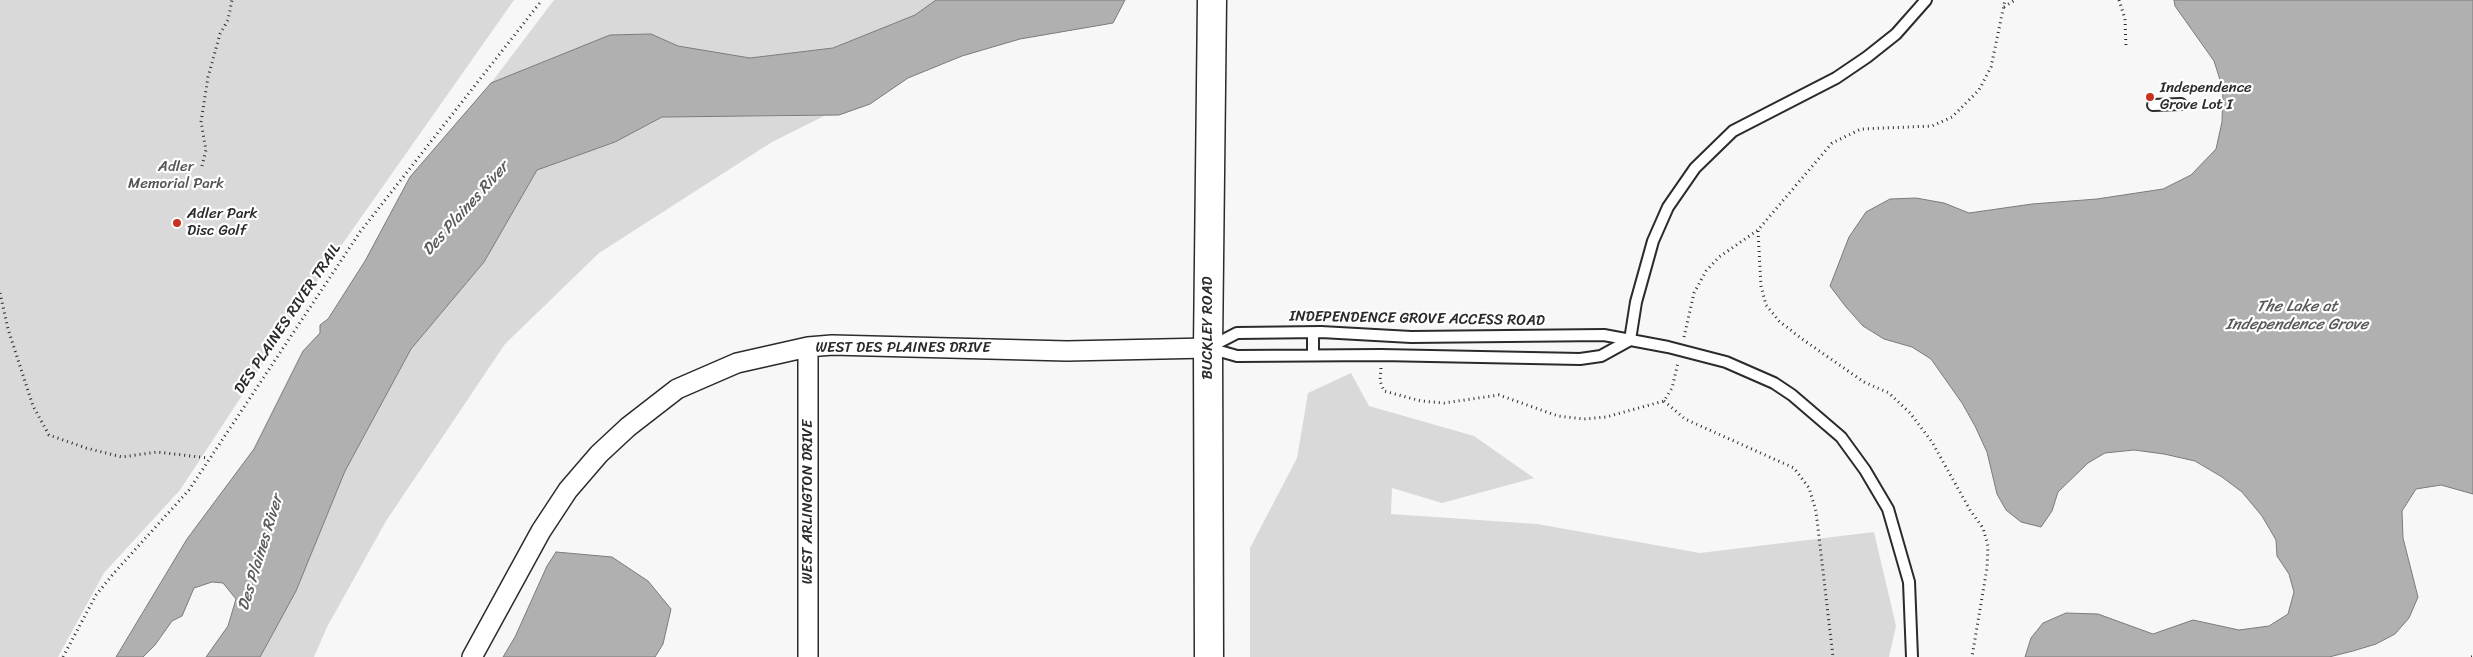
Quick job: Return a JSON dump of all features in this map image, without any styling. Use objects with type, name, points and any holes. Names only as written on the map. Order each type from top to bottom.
[{"type":"main road","name":"BUCKLEY ROAD","points":[[1210,657],[1208,348],[1212,0]]},
{"type":"street","name":"WEST DES PLAINES DRIVE","points":[[472,657],[541,531],[568,490],[599,454],[628,427],[677,389],[737,363],[808,347],[832,345],[1067,350],[1208,348]]},
{"type":"street","name":"WEST ARLINGTON DRIVE","points":[[808,347],[808,657]]},
{"type":"lane","points":[[1208,348],[1237,356],[1381,354],[1580,360],[1601,356],[1630,340],[1636,302],[1653,241],[1668,207],[1695,168],[1734,130],[1836,78],[1866,57],[1896,34],[1926,0]]},
{"type":"lane","points":[[2153,105],[2181,104]]},
{"type":"lane","name":"INDEPENDENCE GROVE ACCESS ROAD","points":[[1208,348],[1237,332],[1411,337],[1604,335],[1681,350],[1726,362],[1774,383],[1792,394],[1841,436],[1865,470],[1890,517],[1909,582],[1912,657]]},
{"type":"lane","points":[[1313,333],[1313,355]]},
{"type":"path","points":[[202,166],[206,150],[201,122],[208,77],[220,34],[228,20],[232,0]]},
{"type":"path","name":"DES PLAINES RIVER TRAIL","points":[[63,657],[96,595],[189,490],[208,458],[360,232],[542,0]]},
{"type":"path","points":[[1381,354],[1380,381],[1384,391],[1421,401],[1444,403],[1499,395],[1558,416],[1584,419],[1606,417],[1634,411],[1664,401],[1672,388],[1694,293],[1706,271],[1719,257],[1758,230],[1832,143],[1861,129],[1932,126],[1952,117],[1979,90],[1991,67],[2005,0]]},
{"type":"path","points":[[2004,8],[2015,0]]},
{"type":"path","points":[[2119,0],[2126,19],[2126,48]]},
{"type":"path","points":[[1758,230],[1761,286],[1766,305],[1779,321],[1802,340],[1864,382],[1889,393],[1910,413],[1932,442],[1970,510],[1983,528],[1988,546],[1987,568],[1972,657]]},
{"type":"path","points":[[0,293],[8,329],[33,406],[48,435],[86,448],[122,457],[157,452],[208,458]]},
{"type":"path","points":[[1664,401],[1685,420],[1794,468],[1809,488],[1816,511],[1833,657]]},
{"type":"green space","name":"Adler Park Disc Golf","points":[[0,0],[514,0],[329,263],[180,490],[104,573],[58,657],[0,657]]},
{"type":"green space","points":[[554,0],[936,0],[915,15],[833,48],[750,58],[678,46],[651,34],[610,35],[491,83]]},
{"type":"green space","points":[[824,116],[772,142],[599,253],[505,344],[386,521],[327,627],[314,657],[260,657],[296,591],[345,471],[411,349],[484,262],[537,170],[615,142],[662,117]]},
{"type":"green space","points":[[1351,373],[1369,406],[1474,436],[1534,478],[1442,503],[1392,488],[1391,514],[1537,524],[1700,553],[1874,532],[1896,626],[1889,657],[1250,657],[1250,548],[1297,458],[1308,393]]},
{"type":"water","name":"Des Plaines River","points":[[936,0],[1125,0],[1113,23],[1020,39],[962,56],[908,78],[870,104],[839,115],[662,117],[615,142],[537,170],[484,262],[411,349],[345,471],[296,591],[260,657],[206,657],[228,626],[236,599],[223,583],[212,582],[194,588],[182,616],[172,621],[155,645],[143,657],[116,657],[187,539],[254,449],[303,351],[320,333],[320,325],[328,319],[365,261],[410,177],[491,83],[610,35],[651,34],[678,46],[750,58],[833,48],[915,15]]},
{"type":"water","name":"The Lake at Independence Grove","points":[[2174,0],[2473,0],[2473,494],[2441,485],[2416,489],[2402,511],[2403,538],[2418,597],[2409,618],[2395,634],[2376,644],[2353,651],[2329,657],[2025,657],[2031,638],[2043,623],[2066,613],[2098,614],[2153,634],[2193,620],[2239,630],[2269,626],[2288,614],[2294,592],[2289,574],[2277,556],[2276,540],[2262,516],[2242,492],[2222,477],[2195,461],[2134,450],[2105,453],[2088,463],[2058,492],[2052,511],[2041,527],[2021,522],[2006,510],[1997,494],[1987,452],[1975,426],[1962,403],[1931,359],[1912,347],[1884,339],[1863,326],[1830,286],[1849,237],[1866,212],[1890,199],[1916,198],[1944,203],[1969,213],[2032,204],[2097,199],[2163,189],[2191,175],[2216,149],[2222,122],[2223,89],[2214,61],[2175,6]]},
{"type":"water","points":[[556,552],[612,557],[648,581],[671,609],[663,644],[655,657],[503,657],[515,637],[547,566]]},
{"type":"place","name":"Independence Grove Lot I","points":[[2150,97]]},
{"type":"place","name":"Adler Park Disc Golf","points":[[177,223]]},
{"type":"park label","name":"Adler Memorial Park","points":[[176,176]]}]
